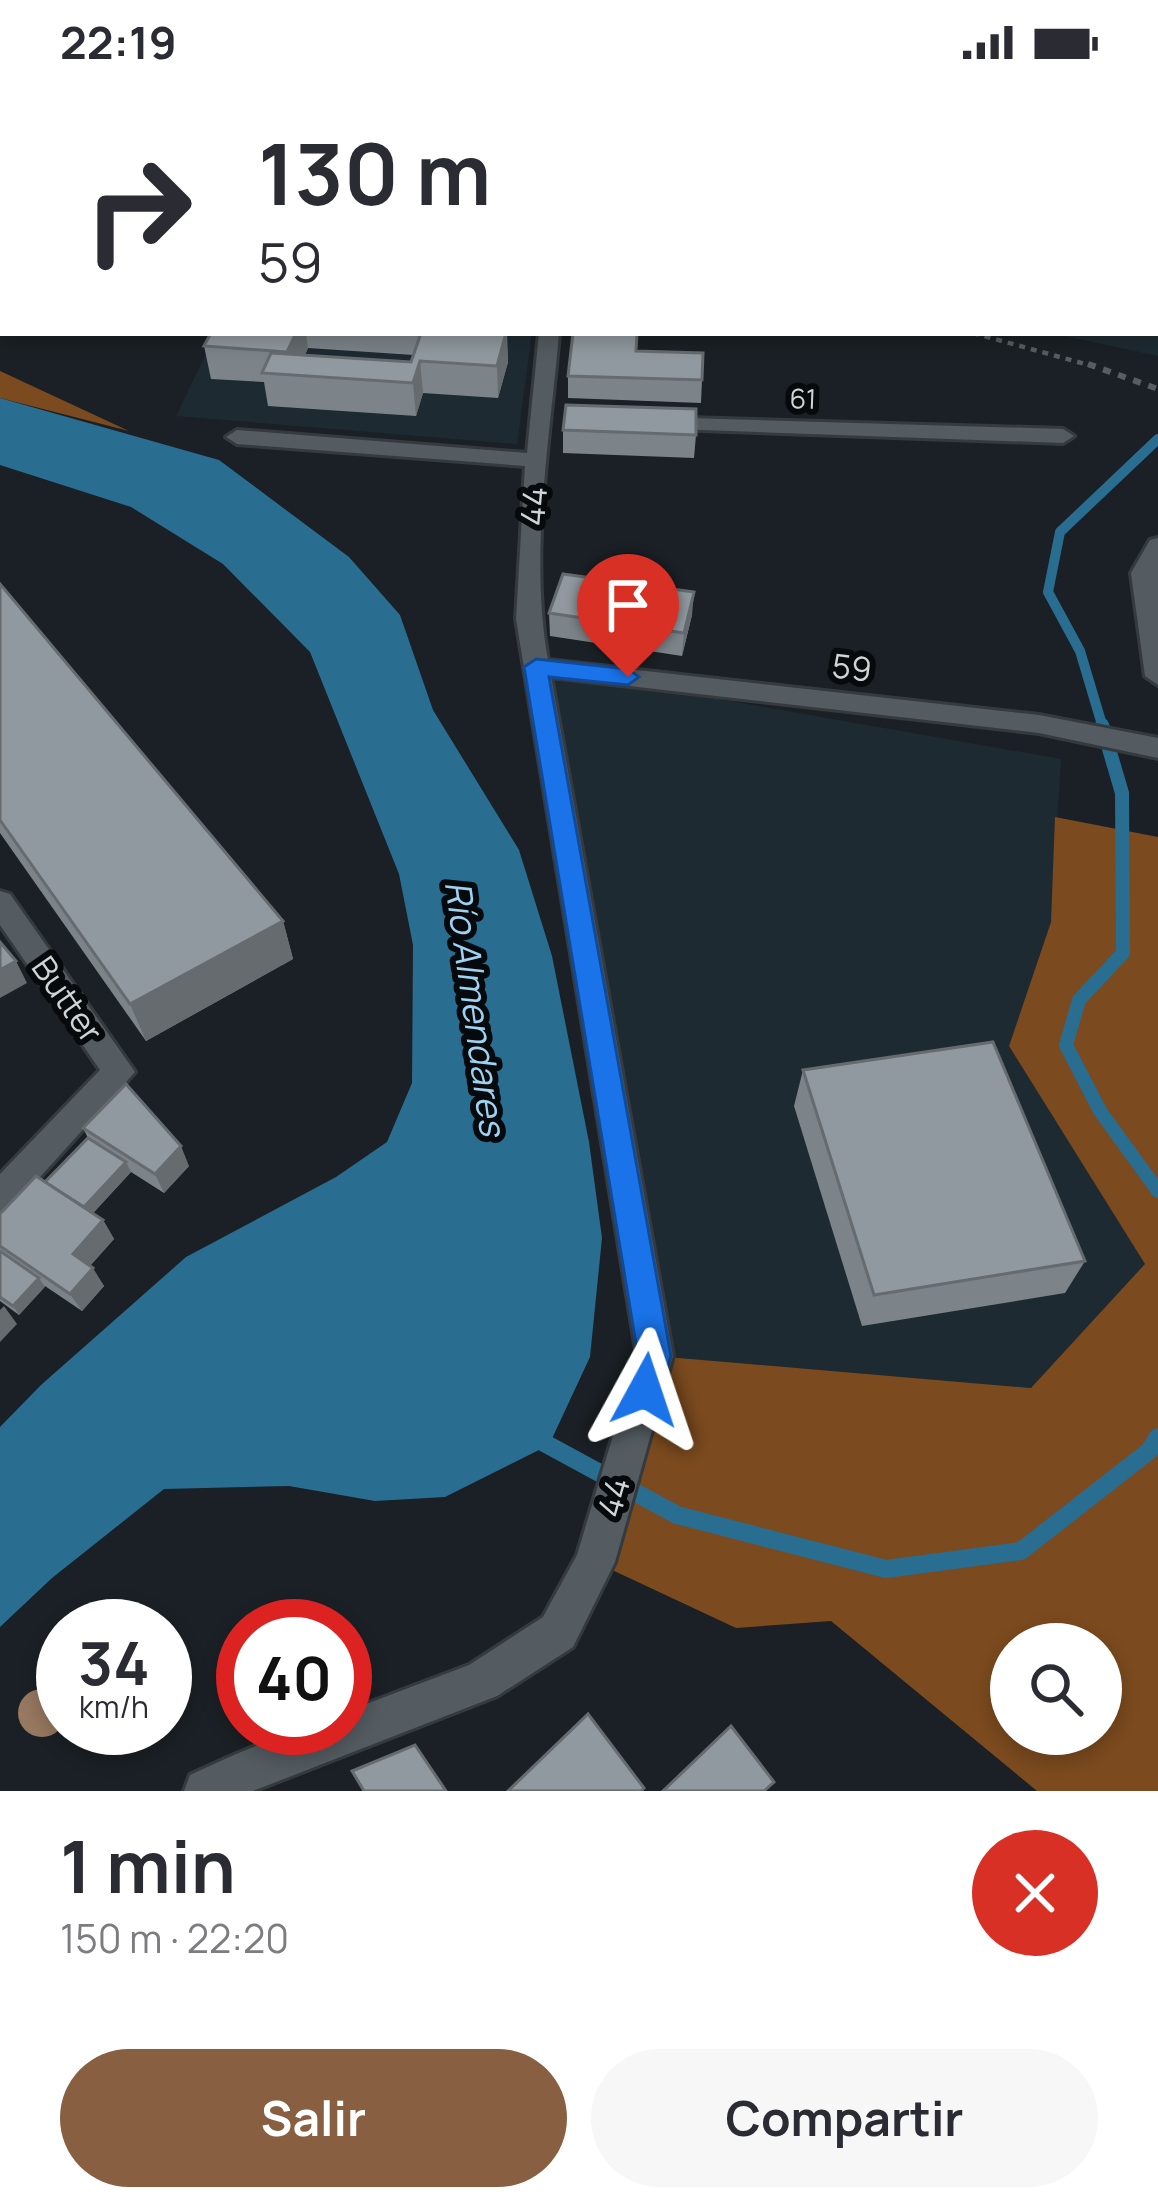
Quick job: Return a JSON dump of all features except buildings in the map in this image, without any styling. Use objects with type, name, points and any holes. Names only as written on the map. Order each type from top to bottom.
[{"type":"street","name":"44","points":[[206,1791],[257,1780],[482,1681],[558,1632],[595,1562],[655,1356],[528,620],[537,460],[553,420],[549,336]]},
{"type":"street","name":"61","points":[[636,423],[1063,436]]},
{"type":"street","points":[[237,436],[537,460]]},
{"type":"street","points":[[1158,545],[1143,573],[1158,676]]},
{"type":"street","name":"59","points":[[536,667],[1039,724],[1158,748]]},
{"type":"street","name":"Butter","points":[[0,902],[119,1072],[0,1197]]},
{"type":"path","points":[[985,336],[1081,361],[1158,389]]},
{"type":"shaded area","points":[[215,336],[532,336],[517,444],[176,416]]},
{"type":"shaded area","points":[[1064,336],[1158,336],[1158,356]]},
{"type":"shaded area","points":[[0,371],[129,431],[0,398]]},
{"type":"shaded area","points":[[536,667],[1061,759],[1051,922],[1009,1046],[1146,1264],[1032,1388],[655,1356]]},
{"type":"shaded area","points":[[1055,817],[1158,837],[1158,1791],[1037,1791],[993,1755],[1122,1755],[1122,1623],[990,1623],[990,1752],[831,1621],[736,1628],[595,1562],[655,1356],[1031,1388],[1145,1264],[1009,1046],[1051,922]]},
{"type":"water","name":"Río Almendares","points":[[0,398],[219,460],[349,557],[400,615],[433,710],[519,850],[552,956],[589,1142],[602,1238],[590,1357],[549,1445],[445,1497],[375,1501],[289,1486],[164,1489],[52,1578],[0,1627],[0,1427],[186,1257],[336,1177],[387,1142],[412,1083],[413,945],[399,874],[310,652],[223,564],[131,507],[0,465]]},
{"type":"waterway","points":[[1103,728],[1080,651],[1048,592],[1060,532],[1158,439]]},
{"type":"waterway","points":[[1102,725],[1122,793],[1123,953],[1079,1000],[1066,1045],[1100,1111],[1158,1191]]},
{"type":"waterway","points":[[537,1439],[677,1515],[886,1569],[1021,1551],[1149,1451],[1158,1437]]},
{"type":"route","points":[[628,677],[536,667],[618,1163],[655,1356],[645,1390]]}]
